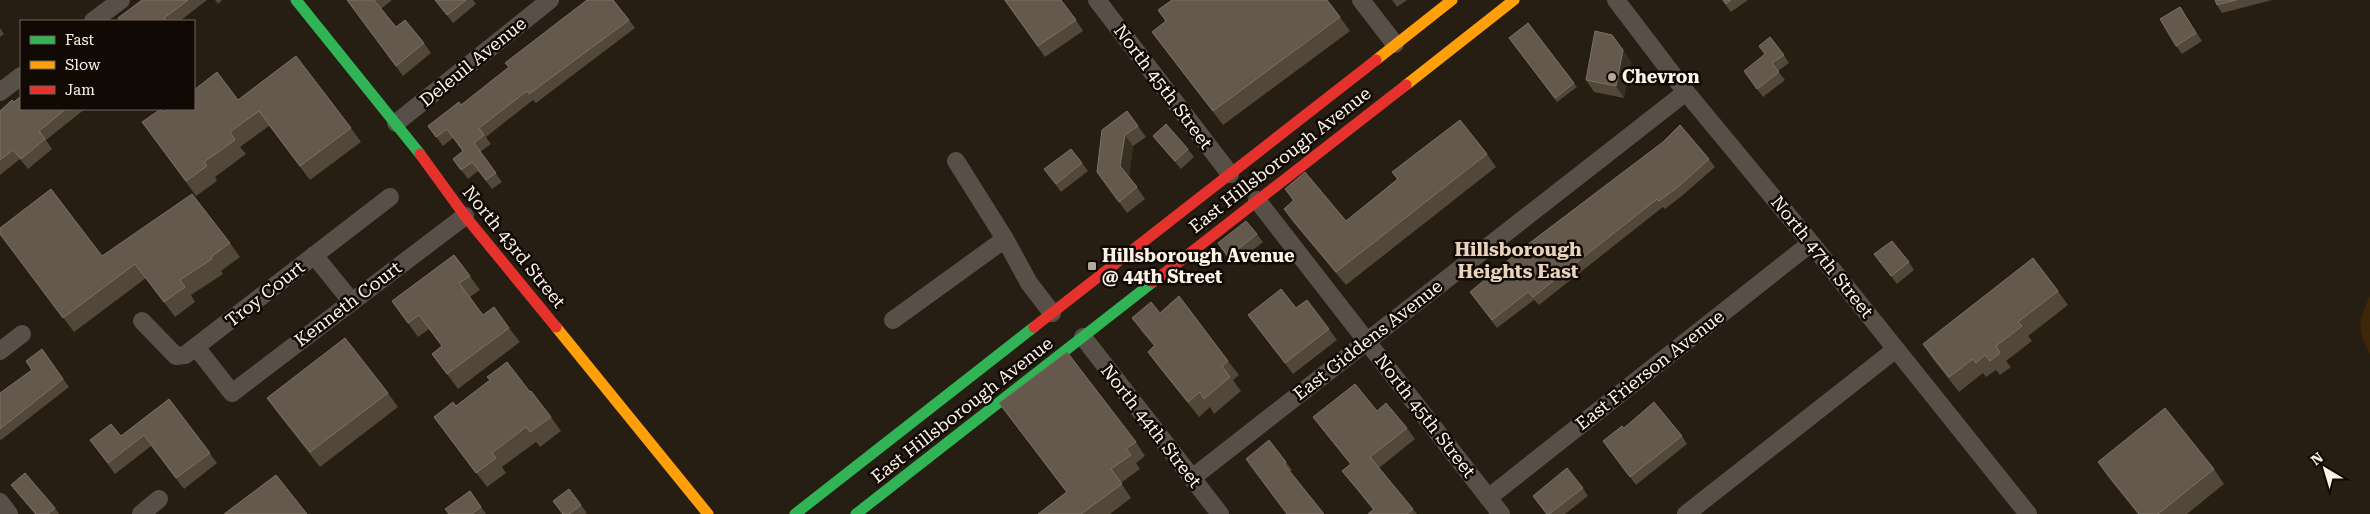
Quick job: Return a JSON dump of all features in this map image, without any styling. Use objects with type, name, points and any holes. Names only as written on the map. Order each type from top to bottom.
[{"type":"main road","name":"North 43rd Street","points":[[296,0],[396,123],[465,216],[708,514]]},
{"type":"main road","name":"East Hillsborough Avenue","points":[[795,514],[1452,0]]},
{"type":"main road","name":"East Hillsborough Avenue","points":[[856,514],[1514,0]]},
{"type":"main road","points":[[1457,44],[1475,16]]},
{"type":"street","points":[[94,20],[121,0]]},
{"type":"street","name":"Deleuil Avenue","points":[[396,123],[550,0]]},
{"type":"street","name":"North 45th Street","points":[[1097,0],[1230,174]]},
{"type":"street","points":[[1361,0],[1395,44]]},
{"type":"street","name":"North 47th Street","points":[[1616,0],[1686,92],[1811,243],[2028,514]]},
{"type":"street","points":[[0,92],[20,77]]},
{"type":"street","name":"East Giddens Avenue","points":[[1192,478],[1366,340],[1686,92]]},
{"type":"street","points":[[956,161],[1005,239],[1029,282],[1052,313]]},
{"type":"street","name":"Troy Court","points":[[142,321],[176,356],[185,355],[390,197]]},
{"type":"street","name":"North 45th Street","points":[[1257,200],[1501,514]]},
{"type":"street","name":"Kenneth Court","points":[[196,347],[232,393],[465,216]]},
{"type":"street","points":[[893,320],[1005,239]]},
{"type":"street","name":"East Frierson Avenue","points":[[1488,498],[1811,243]]},
{"type":"street","points":[[314,255],[351,301]]},
{"type":"street","points":[[0,351],[22,334]]},
{"type":"street","name":"North 44th Street","points":[[1083,338],[1220,514]]},
{"type":"street","points":[[1686,514],[1896,349]]},
{"type":"street","points":[[141,514],[159,499]]},
{"type":"street","points":[[0,502],[9,514]]},
{"type":"shaded area","points":[[2370,296],[2370,354],[2362,338],[2360,325]]},
{"type":"building","points":[[142,0],[188,0],[164,18],[166,20],[119,20],[118,18]]},
{"type":"building","points":[[347,0],[374,0],[396,27],[405,20],[424,43],[396,66]]},
{"type":"building","points":[[435,0],[466,0],[447,15]]},
{"type":"building","points":[[587,0],[613,0],[629,20],[529,94],[527,91],[479,128],[484,135],[474,143],[496,173],[486,180],[472,162],[461,170],[453,159],[463,151],[447,129],[436,137],[428,126],[459,102],[461,105],[509,67],[505,63]]},
{"type":"building","points":[[1005,0],[1061,0],[1076,20],[1038,46]]},
{"type":"building","points":[[1172,0],[1327,0],[1340,17],[1213,111],[1152,32],[1166,21],[1158,10]]},
{"type":"building","points":[[1723,0],[1731,0],[1726,4]]},
{"type":"building","points":[[2215,0],[2236,0],[2217,5]]},
{"type":"building","points":[[2180,7],[2196,33],[2176,46],[2160,19]]},
{"type":"building","name":"Chevron","points":[[1528,23],[1574,83],[1555,98],[1509,38]]},
{"type":"building","points":[[1595,31],[1612,35],[1623,50],[1616,86],[1586,80]]},
{"type":"building","points":[[1770,37],[1784,55],[1772,63],[1779,72],[1757,89],[1744,71],[1765,54],[1759,46]]},
{"type":"building","points":[[296,56],[351,128],[300,166],[259,111],[230,132],[235,140],[204,162],[207,166],[186,181],[142,122],[160,110],[164,112],[167,110],[195,110],[195,89],[217,72],[238,100]]},
{"type":"building","points":[[20,97],[20,110],[65,110],[39,131],[45,139],[21,159],[13,150],[0,160],[0,111],[12,100],[14,102]]},
{"type":"building","points":[[1127,111],[1138,126],[1125,135],[1120,166],[1137,187],[1119,202],[1097,172],[1102,130]]},
{"type":"building","points":[[1460,120],[1487,154],[1336,272],[1284,209],[1294,200],[1285,189],[1305,172],[1346,221],[1398,179],[1392,172]]},
{"type":"building","points":[[1166,124],[1188,149],[1175,161],[1153,136]]},
{"type":"building","points":[[1680,125],[1709,159],[1678,187],[1659,201],[1657,199],[1533,297],[1528,292],[1492,320],[1470,292],[1523,248],[1663,142]]},
{"type":"building","points":[[1071,149],[1082,163],[1056,184],[1044,169]]},
{"type":"building","points":[[51,189],[102,256],[192,194],[230,243],[211,257],[212,259],[180,280],[185,287],[164,302],[135,264],[63,318],[0,234],[0,228]]},
{"type":"building","points":[[1246,221],[1257,234],[1228,257],[1218,243]]},
{"type":"building","points":[[1892,241],[1909,262],[1891,276],[1874,254]]},
{"type":"building","points":[[454,255],[470,276],[459,283],[483,315],[494,307],[509,328],[447,374],[432,354],[442,346],[419,315],[408,323],[392,301]]},
{"type":"building","points":[[2033,258],[2058,291],[2018,322],[2022,326],[1996,346],[2000,353],[1990,361],[1985,355],[1976,363],[1973,359],[1949,377],[1923,344]]},
{"type":"building","points":[[1281,289],[1296,308],[1307,300],[1329,329],[1285,363],[1248,315]]},
{"type":"building","points":[[1179,296],[1228,361],[1222,366],[1230,377],[1204,399],[1200,392],[1188,402],[1148,352],[1155,345],[1132,318],[1151,302],[1160,313]]},
{"type":"building","points":[[345,338],[388,393],[310,452],[267,398]]},
{"type":"building","points":[[42,349],[63,379],[0,429],[0,393],[32,370],[26,361]]},
{"type":"building","points":[[1067,352],[1136,442],[1126,449],[1131,455],[1111,469],[1122,484],[1081,514],[1038,514],[1067,492],[999,403]]},
{"type":"building","points":[[507,362],[551,417],[530,432],[526,427],[492,453],[496,458],[476,473],[434,417],[453,402],[456,406],[490,380],[487,377]]},
{"type":"building","points":[[1355,384],[1377,411],[1386,403],[1407,428],[1370,457],[1413,509],[1407,514],[1368,514],[1374,509],[1342,471],[1351,464],[1313,417]]},
{"type":"building","points":[[169,399],[210,453],[176,478],[144,435],[108,463],[90,440],[111,424],[121,436]]},
{"type":"building","points":[[1654,402],[1682,436],[1630,477],[1603,441],[1622,426],[1624,428]]},
{"type":"building","points":[[2165,408],[2214,469],[2158,514],[2139,514],[2098,462]]},
{"type":"building","points":[[1269,440],[1286,462],[1284,464],[1324,514],[1287,514],[1246,459]]},
{"type":"building","points":[[1567,468],[1583,488],[1547,514],[1533,496]]},
{"type":"building","points":[[25,473],[55,508],[48,514],[36,514],[11,485]]},
{"type":"building","points":[[276,475],[307,514],[224,514]]},
{"type":"building","points":[[569,489],[581,505],[569,514],[563,514],[553,501]]},
{"type":"building","points":[[470,491],[481,507],[472,514],[449,514],[445,509]]},
{"type":"traffic: fast","points":[[296,0],[420,154]]},
{"type":"traffic: fast","points":[[856,514],[1153,282]]},
{"type":"traffic: fast","points":[[795,514],[1034,327]]},
{"type":"traffic: slow","points":[[1376,60],[1452,0]]},
{"type":"traffic: slow","points":[[1406,85],[1514,0]]},
{"type":"traffic: slow","points":[[556,327],[708,514]]},
{"type":"traffic: jam","points":[[1034,327],[1376,60]]},
{"type":"traffic: jam","points":[[1153,282],[1406,85]]},
{"type":"traffic: jam","points":[[420,154],[465,216],[556,327]]},
{"type":"place","name":"Chevron","points":[[1612,77]]},
{"type":"place","name":"Hillsborough Avenue @ 44th Street","points":[[1092,266]]},
{"type":"district","name":"Hillsborough Heights East","points":[[1518,260]]}]
